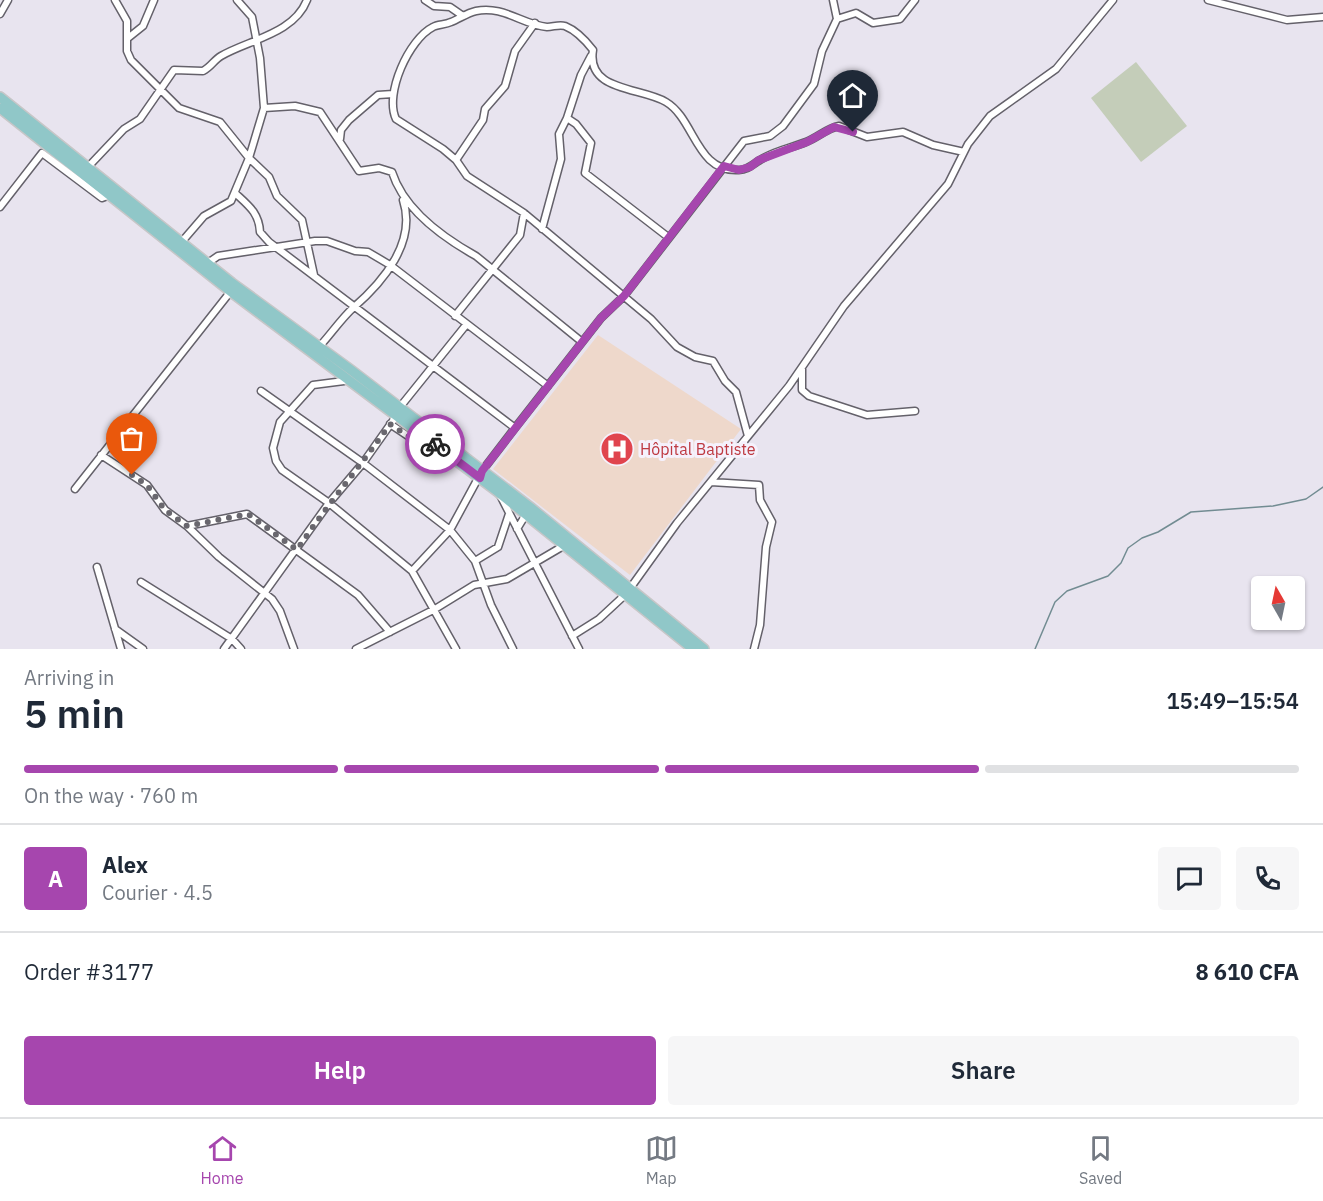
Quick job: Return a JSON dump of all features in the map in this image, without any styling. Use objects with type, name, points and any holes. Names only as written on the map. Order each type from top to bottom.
[{"type":"main road","points":[[0,97],[88,167],[205,266],[320,346],[398,411],[528,510],[552,535],[704,649]]},
{"type":"main road","points":[[0,108],[110,195],[179,245]]},
{"type":"main road","points":[[205,266],[231,291],[347,377],[398,411]]},
{"type":"main road","points":[[481,474],[498,492],[551,525],[693,649]]},
{"type":"street","points":[[0,14],[8,0]]},
{"type":"street","points":[[115,0],[127,21],[127,51],[131,60],[162,88],[179,108],[220,122],[249,158],[269,177],[283,204],[302,220],[309,243],[314,276]]},
{"type":"street","points":[[128,38],[143,26],[154,0]]},
{"type":"street","points":[[179,245],[204,216],[225,205],[235,194],[264,108],[257,41],[252,17],[237,0]]},
{"type":"street","points":[[88,167],[124,129],[140,119],[174,70],[203,71],[219,57],[272,35],[300,11],[307,0]]},
{"type":"street","points":[[426,0],[434,6],[450,7],[463,16]]},
{"type":"street","points":[[412,571],[450,530],[481,474],[514,428],[601,318],[624,296],[744,141],[771,136],[783,126],[814,84],[822,51],[837,19],[832,0]]},
{"type":"street","points":[[837,19],[856,13],[873,23],[900,19],[915,0]]},
{"type":"street","points":[[572,636],[599,619],[628,591],[802,368],[851,297],[948,184],[964,152],[990,116],[1056,69],[1113,0]]},
{"type":"street","points":[[1208,0],[1287,20],[1323,18]]},
{"type":"street","points":[[748,436],[736,392],[725,381],[716,363],[711,359],[691,356],[677,347],[651,319],[524,213],[467,176],[456,160],[443,149],[397,121],[393,112],[393,94],[400,67],[423,36],[432,27],[477,11],[513,14],[547,27],[565,26],[589,45],[594,68],[605,82],[665,101],[684,122],[703,154],[724,166],[739,170],[839,126],[867,137],[903,132],[933,146],[964,152]]},
{"type":"street","points":[[456,160],[480,125],[485,109],[505,86],[515,51],[535,23]]},
{"type":"street","points":[[543,229],[561,159],[560,134],[581,75],[592,54]]},
{"type":"street","points":[[340,139],[341,130],[378,95],[393,94]]},
{"type":"street","points":[[264,108],[295,106],[320,112],[359,171],[379,168],[392,172],[402,196],[408,228],[390,265],[372,292],[353,307],[320,346]]},
{"type":"street","points":[[567,118],[576,124],[591,143],[585,173],[668,237]]},
{"type":"street","points":[[0,207],[42,153],[102,198],[110,195]]},
{"type":"street","points":[[235,194],[254,211],[259,221],[260,232],[277,247],[514,428]]},
{"type":"street","points":[[402,196],[452,243],[494,270],[582,342]]},
{"type":"street","points":[[455,316],[520,235],[524,213]]},
{"type":"street","points":[[205,266],[218,256],[277,247],[292,242],[327,241],[355,251],[368,252],[390,265],[548,386]]},
{"type":"street","points":[[75,489],[231,291]]},
{"type":"street","points":[[224,649],[329,503],[363,463],[398,411],[466,325]]},
{"type":"street","points":[[802,368],[802,390],[809,396],[867,415],[915,411]]},
{"type":"street","points":[[347,377],[344,381],[313,385],[280,422],[274,440],[276,461],[282,470],[329,503],[412,571],[456,649]]},
{"type":"street","points":[[261,391],[363,463],[450,530],[475,561],[491,605],[513,649]]},
{"type":"street","points":[[390,424],[414,440],[421,429]]},
{"type":"street","points":[[101,455],[147,485],[165,510],[187,526],[219,557],[264,593],[280,611],[294,649]]},
{"type":"street","points":[[711,482],[759,485],[760,500],[772,522],[766,547],[760,625],[754,649]]},
{"type":"street","points":[[498,492],[532,562],[579,649]]},
{"type":"street","points":[[517,528],[528,510]]},
{"type":"street","points":[[187,526],[248,514],[358,595],[390,633]]},
{"type":"street","points":[[475,561],[498,548],[509,514]]},
{"type":"street","points":[[549,551],[551,525]]},
{"type":"street","points":[[356,649],[435,609],[474,585],[507,579],[549,551],[565,545]]},
{"type":"street","points":[[97,567],[121,649]]},
{"type":"street","points":[[141,582],[232,639],[241,649]]},
{"type":"street","points":[[115,629],[143,649]]},
{"type":"shaded area","name":"Hôpital Baptiste","points":[[598,335],[741,429],[630,575],[493,469]]},
{"type":"green space","points":[[1136,62],[1187,126],[1141,162],[1091,98]]},
{"type":"waterway","points":[[1035,649],[1055,602],[1067,591],[1108,576],[1121,563],[1128,548],[1142,538],[1158,532],[1191,512],[1273,506],[1306,499],[1323,487]]},
{"type":"way so far","points":[[132,475],[147,485],[165,510],[187,526],[248,514],[297,550],[329,503],[363,463],[390,424],[414,440],[420,432],[435,444]]},
{"type":"place","name":"Hôpital Baptiste","points":[[617,449]]},
{"type":"route","points":[[435,444],[480,478],[482,471],[514,428],[601,318],[624,296],[724,166],[739,170],[750,167],[759,160],[807,142],[834,127],[839,126],[853,132]]}]
